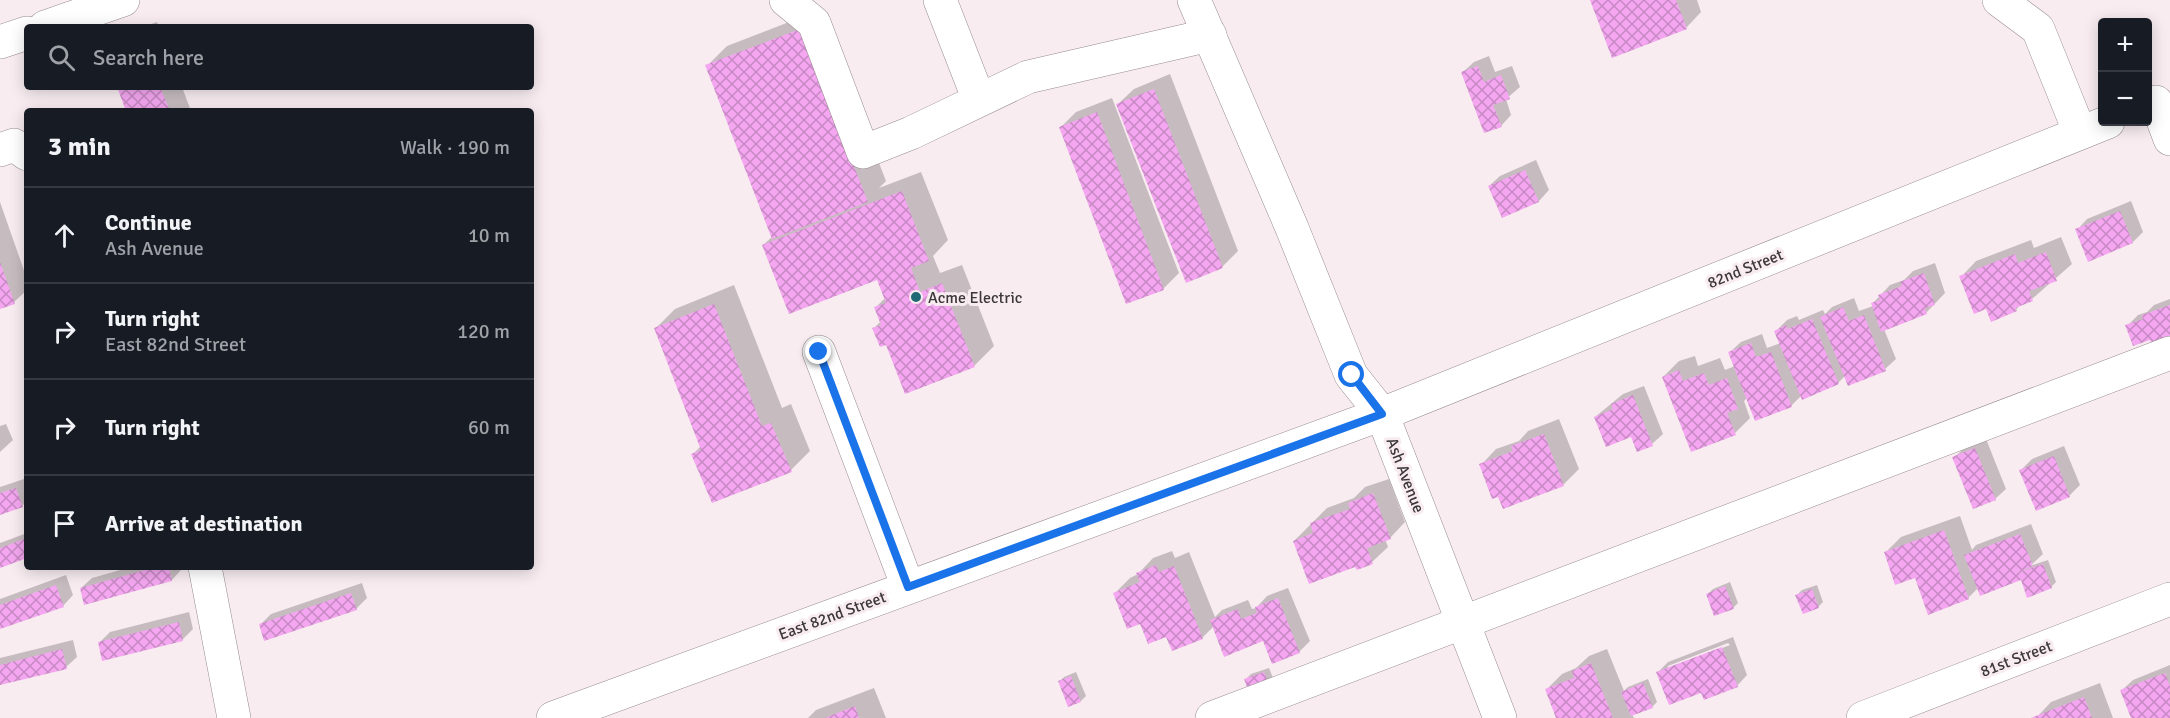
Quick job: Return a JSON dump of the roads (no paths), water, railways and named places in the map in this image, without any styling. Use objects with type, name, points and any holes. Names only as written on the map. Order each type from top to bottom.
[{"type":"street","points":[[54,24],[123,0]]},
{"type":"street","points":[[786,0],[814,23],[863,152],[911,133],[1028,77],[1209,35]]},
{"type":"street","points":[[939,0],[980,100]]},
{"type":"street","name":"Ash Avenue","points":[[1194,0],[1352,375],[1382,414],[1500,718]]},
{"type":"street","points":[[1999,0],[2038,29],[2094,127]]},
{"type":"street","points":[[0,42],[24,34]]},
{"type":"street","points":[[2158,102],[2170,139]]},
{"type":"street","name":"82nd Street","points":[[1382,414],[2094,127]]},
{"type":"street","points":[[0,150],[14,145],[24,152]]},
{"type":"street","points":[[819,352],[908,587]]},
{"type":"street","points":[[1212,718],[2170,353]]},
{"type":"street","name":"East 82nd Street","points":[[553,718],[626,705],[908,587],[1382,414]]},
{"type":"street","points":[[206,570],[234,718]]},
{"type":"street","name":"81st Street","points":[[1863,718],[2170,599]]},
{"type":"place","name":"Acme Electric","points":[[916,297]]}]
